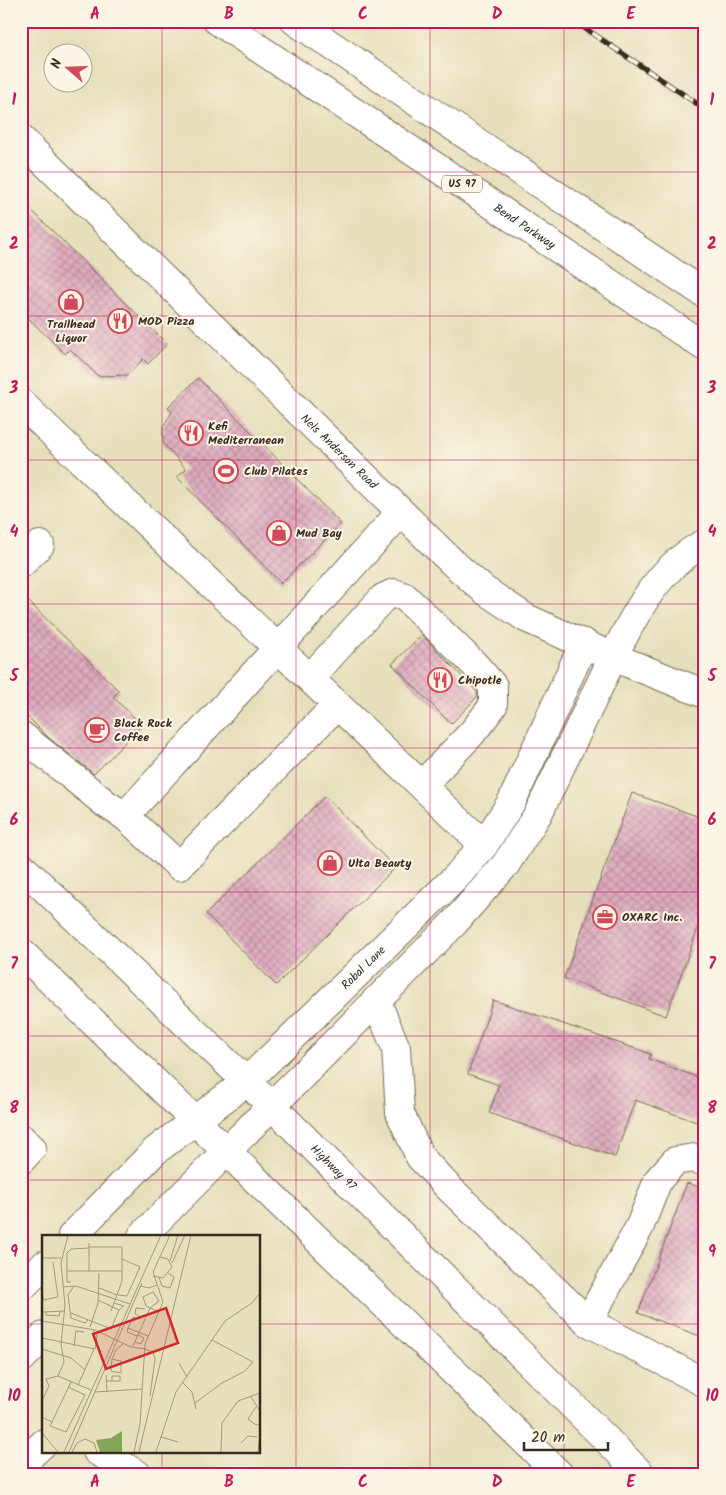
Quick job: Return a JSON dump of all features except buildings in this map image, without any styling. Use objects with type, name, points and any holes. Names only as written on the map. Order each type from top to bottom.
[{"type":"main road","name":"Bend Parkway","points":[[218,21],[705,347]]},
{"type":"main road","points":[[295,21],[705,294]]},
{"type":"main road","name":"Nels Anderson Road","points":[[25,149],[453,563],[484,590],[526,618],[613,657],[705,694]]},
{"type":"main road","points":[[21,403],[484,845]]},
{"type":"main road","points":[[125,816],[217,717],[277,646],[401,512]]},
{"type":"main road","points":[[143,1235],[487,887],[522,841],[538,814],[613,657],[650,590],[681,557],[705,543]]},
{"type":"main road","points":[[21,564],[40,545]]},
{"type":"main road","points":[[310,678],[383,598],[394,594],[405,597],[476,665],[493,686],[493,706],[472,733],[422,785]]},
{"type":"main road","name":"Robal Lane","points":[[73,1235],[155,1151],[246,1082],[450,883],[484,845],[512,802],[584,644]]},
{"type":"main road","points":[[21,735],[106,804],[125,816],[179,866],[337,705]]},
{"type":"main road","name":"Highway 97","points":[[21,866],[271,1105],[641,1474]]},
{"type":"main road","points":[[21,952],[559,1474]]},
{"type":"main road","points":[[376,1000],[396,1048],[400,1113],[420,1157],[448,1187],[588,1322],[705,1383]]},
{"type":"main road","points":[[21,1138],[32,1148],[21,1160]]},
{"type":"main road","points":[[588,1322],[640,1226],[658,1180],[675,1161],[694,1158],[705,1162]]},
{"type":"main road","points":[[21,1288],[42,1267]]},
{"type":"main road","points":[[21,1359],[42,1338]]},
{"type":"main road","points":[[21,1469],[32,1454],[42,1445]]},
{"type":"main road","points":[[99,1452],[138,1474]]},
{"type":"railway","points":[[574,21],[705,109]]},
{"type":"place","name":"Trailhead Liquor","points":[[71,302]]},
{"type":"place","name":"MOD Pizza","points":[[120,321]]},
{"type":"place","name":"Kefi Mediterranean","points":[[191,433]]},
{"type":"place","name":"Club Pilates","points":[[226,471]]},
{"type":"place","name":"Mud Bay","points":[[279,533]]},
{"type":"place","name":"Chipotle","points":[[440,680]]},
{"type":"place","name":"Black Rock Coffee","points":[[97,730]]},
{"type":"place","name":"Ulta Beauty","points":[[330,863]]},
{"type":"place","name":"OXARC Inc.","points":[[605,917]]}]
